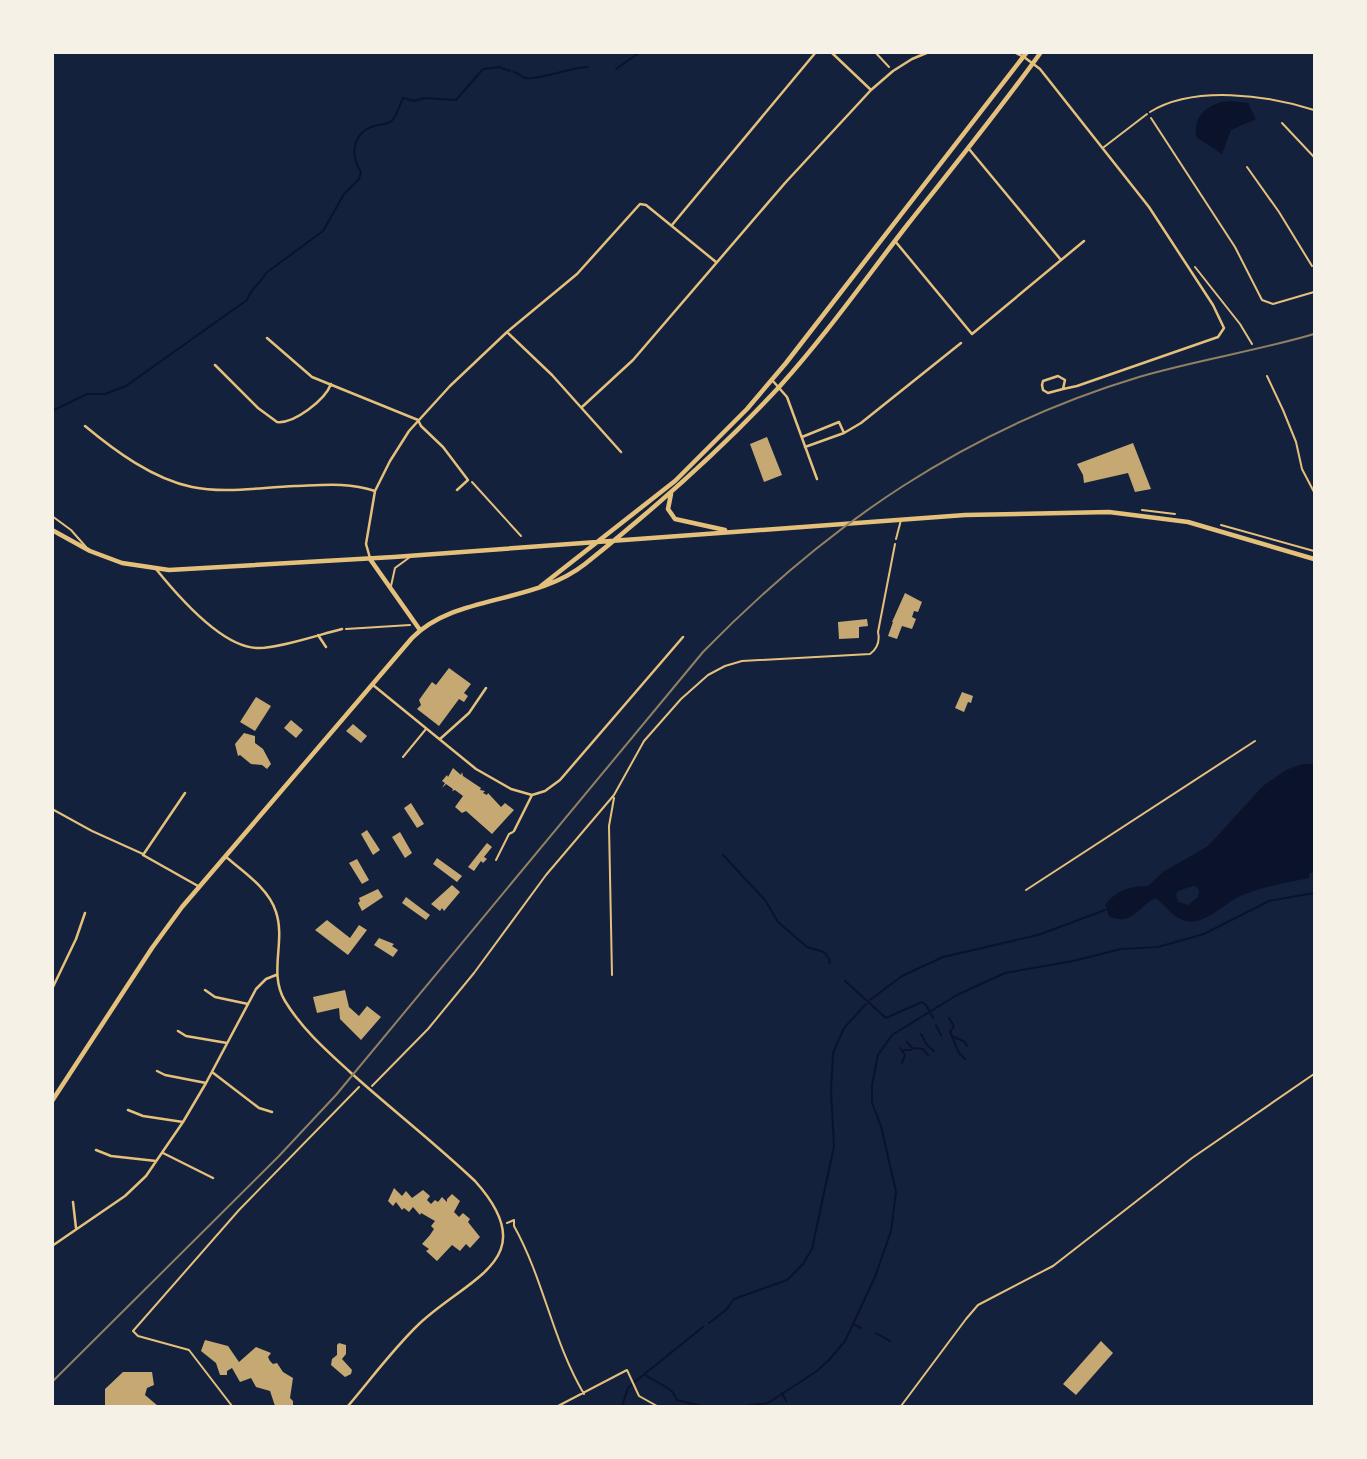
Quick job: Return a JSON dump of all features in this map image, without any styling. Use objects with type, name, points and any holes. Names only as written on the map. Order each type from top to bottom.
[{"type":"main road","points":[[52,1101],[152,948],[198,886],[420,630],[452,612],[558,582],[582,566],[672,492],[779,386],[1041,52]]},
{"type":"main road","points":[[537,589],[685,472],[772,380],[1026,55]]},
{"type":"main road","points":[[672,492],[668,505],[670,515],[675,519],[732,531]]},
{"type":"main road","points":[[52,530],[95,553],[122,563],[156,569],[216,568],[732,531],[1046,512],[1145,515],[1188,522],[1314,559]]},
{"type":"main road","points":[[370,558],[420,630]]},
{"type":"street","points":[[672,225],[816,52]]},
{"type":"street","points":[[831,52],[871,90]]},
{"type":"street","points":[[582,407],[633,360],[785,183],[871,90],[893,71],[929,52]]},
{"type":"street","points":[[1014,52],[1026,55],[1048,77],[1149,207],[1213,305],[1224,328],[1218,337],[1126,370],[1047,393],[1042,384],[1059,376],[1065,381],[1063,388]]},
{"type":"street","points":[[968,148],[1061,260]]},
{"type":"street","points":[[370,558],[366,544],[375,491],[390,461],[418,420],[507,332],[577,275],[640,204],[646,205],[716,262]]},
{"type":"street","points":[[895,241],[972,334],[1084,241]]},
{"type":"street","points":[[507,332],[582,407],[621,452]]},
{"type":"street","points":[[267,338],[306,373],[418,420],[468,480],[457,490]]},
{"type":"street","points":[[806,447],[844,433],[879,410],[961,343]]},
{"type":"street","points":[[215,365],[258,408],[277,422],[288,421],[319,402],[331,384]]},
{"type":"street","points":[[772,380],[787,397],[817,479]]},
{"type":"street","points":[[802,437],[839,422],[844,433]]},
{"type":"street","points":[[85,426],[128,458],[192,487],[214,489],[345,484],[375,491]]},
{"type":"street","points":[[156,569],[195,613],[237,643],[257,648],[342,629]]},
{"type":"street","points":[[318,635],[326,647]]},
{"type":"street","points":[[372,684],[456,754],[492,779],[511,789],[532,795],[545,791],[560,780],[683,636]]},
{"type":"street","points":[[440,739],[469,713],[486,688]]},
{"type":"street","points":[[185,793],[144,855],[198,886]]},
{"type":"street","points":[[514,831],[532,795]]},
{"type":"street","points":[[224,855],[265,892],[276,911],[279,944],[276,975],[283,999],[297,1019],[313,1039],[475,1181],[490,1197],[503,1224],[502,1245],[493,1265],[420,1324],[348,1406]]},
{"type":"street","points":[[52,989],[76,939],[85,913]]},
{"type":"street","points":[[52,1246],[125,1196],[146,1176],[183,1122],[260,983],[276,975]]},
{"type":"street","points":[[205,990],[215,997],[248,1004]]},
{"type":"street","points":[[178,1031],[186,1037],[228,1043]]},
{"type":"street","points":[[156,1071],[206,1083]]},
{"type":"street","points":[[212,1072],[259,1108],[272,1112]]},
{"type":"street","points":[[128,1110],[143,1116],[183,1122]]},
{"type":"street","points":[[96,1150],[111,1156],[156,1161]]},
{"type":"street","points":[[163,1153],[213,1178]]},
{"type":"street","points":[[73,1202],[76,1228]]},
{"type":"lane","points":[[1103,147],[1147,114]]},
{"type":"lane","points":[[52,516],[95,553]]},
{"type":"lane","points":[[896,539],[901,520]]},
{"type":"lane","points":[[391,587],[395,568],[412,555]]},
{"type":"lane","points":[[403,757],[427,729]]},
{"type":"lane","points":[[52,809],[144,855]]},
{"type":"lane","points":[[496,860],[509,834],[514,831]]},
{"type":"path","points":[[875,52],[893,71]]},
{"type":"path","points":[[1314,110],[1274,101],[1215,96],[1172,101],[1147,114],[1215,216],[1262,300],[1273,304],[1314,292]]},
{"type":"path","points":[[1282,123],[1314,157]]},
{"type":"path","points":[[1247,167],[1312,266]]},
{"type":"path","points":[[1188,267],[1197,267],[1252,344]]},
{"type":"path","points":[[1267,376],[1296,442],[1302,469],[1314,492]]},
{"type":"path","points":[[468,480],[474,482],[521,536]]},
{"type":"path","points":[[373,1085],[428,1029],[474,973],[546,875],[614,795],[644,741],[681,698],[708,676],[742,661],[870,653],[876,649],[880,639],[878,632],[896,539]]},
{"type":"path","points":[[342,629],[410,625]]},
{"type":"path","points":[[1026,890],[1255,741]]},
{"type":"path","points":[[612,975],[609,826],[614,795]]},
{"type":"path","points":[[901,1406],[978,1305],[1053,1266],[1192,1158],[1314,1074]]},
{"type":"path","points":[[232,1406],[188,1350],[138,1336],[133,1331],[239,1210],[362,1083]]},
{"type":"path","points":[[503,1224],[514,1220],[514,1226],[536,1272],[568,1366],[584,1394]]},
{"type":"path","points":[[558,1406],[627,1370],[639,1396],[657,1406]]},
{"type":"water","points":[[1230,101],[1248,103],[1256,119],[1231,130],[1222,154],[1196,137],[1197,122],[1209,107]]},
{"type":"water","points":[[1302,764],[1314,764],[1314,872],[1309,874],[1309,878],[1248,893],[1200,920],[1186,921],[1177,917],[1156,898],[1130,917],[1117,919],[1109,916],[1105,905],[1114,896],[1130,888],[1148,886],[1163,872],[1208,846],[1263,786],[1286,770]],"holes":[[[1197,887],[1198,897],[1188,905],[1178,902],[1178,891]]]},
{"type":"building","points":[[767,437],[782,475],[764,482],[750,444]]},
{"type":"building","points":[[1133,443],[1151,489],[1135,492],[1128,473],[1084,483],[1077,464]]},
{"type":"building","points":[[905,593],[922,602],[918,612],[914,611],[912,617],[916,619],[912,629],[902,626],[897,639],[888,636]]},
{"type":"building","points":[[867,619],[868,626],[859,627],[859,638],[839,639],[838,622]]},
{"type":"building","points":[[449,668],[471,684],[464,693],[468,696],[464,702],[459,699],[439,726],[417,709],[421,705],[419,700],[432,682],[436,685]]},
{"type":"building","points":[[962,692],[973,696],[964,712],[955,708]]},
{"type":"building","points":[[256,697],[271,706],[255,731],[240,722]]},
{"type":"building","points":[[291,720],[303,730],[296,738],[284,728]]},
{"type":"building","points":[[353,724],[367,736],[361,743],[346,731]]},
{"type":"building","points":[[244,733],[255,736],[255,743],[263,749],[271,764],[267,769],[238,756],[235,744]]},
{"type":"building","points":[[453,768],[461,775],[462,772],[463,776],[481,788],[480,790],[485,791],[483,793],[488,793],[501,807],[505,803],[514,810],[492,834],[466,811],[462,813],[455,807],[463,796],[455,790],[452,791],[446,784],[442,788],[445,783],[442,781]]},
{"type":"building","points":[[411,803],[424,824],[417,828],[404,808]]},
{"type":"building","points":[[367,830],[380,850],[373,855],[361,834]]},
{"type":"building","points":[[400,832],[412,853],[405,858],[392,837]]},
{"type":"building","points":[[487,843],[492,847],[484,857],[487,859],[483,863],[481,861],[474,871],[468,867]]},
{"type":"building","points":[[437,858],[462,876],[457,882],[433,864]]},
{"type":"building","points":[[357,859],[369,880],[362,884],[349,863]]},
{"type":"building","points":[[452,885],[460,892],[444,911],[442,908],[440,911],[431,904]]},
{"type":"building","points":[[378,889],[383,897],[362,911],[359,898]]},
{"type":"building","points":[[406,897],[430,915],[426,920],[402,903]]},
{"type":"building","points":[[327,920],[350,938],[359,925],[367,930],[348,955],[315,930]]},
{"type":"building","points":[[379,938],[394,944],[392,946],[398,950],[393,957],[374,945]]},
{"type":"building","points":[[345,990],[349,1007],[359,1016],[367,1006],[381,1017],[361,1040],[340,1019],[339,1008],[317,1013],[313,997]]},
{"type":"building","points":[[394,1188],[402,1196],[406,1191],[412,1198],[423,1190],[430,1196],[427,1200],[431,1204],[442,1197],[447,1202],[452,1194],[460,1201],[454,1212],[459,1217],[463,1213],[470,1219],[468,1222],[480,1237],[470,1248],[466,1244],[460,1251],[452,1245],[437,1261],[422,1244],[434,1229],[431,1226],[435,1221],[421,1213],[420,1215],[413,1207],[409,1212],[404,1208],[402,1210],[396,1202],[393,1206],[388,1201]]},
{"type":"building","points":[[205,1340],[228,1346],[239,1362],[256,1347],[271,1353],[268,1357],[270,1361],[277,1363],[283,1372],[293,1378],[290,1398],[293,1406],[275,1406],[270,1391],[256,1387],[251,1378],[240,1382],[232,1368],[227,1371],[227,1375],[220,1375],[216,1363],[201,1351]]},
{"type":"building","points":[[1101,1341],[1113,1353],[1076,1395],[1063,1384]]},
{"type":"building","points":[[339,1343],[346,1345],[346,1354],[342,1359],[352,1370],[351,1374],[345,1377],[331,1365],[332,1359],[337,1355]]},
{"type":"building","points":[[123,1372],[152,1372],[154,1385],[147,1388],[145,1395],[158,1406],[105,1406],[105,1389]]},
{"type":"waterway","points":[[616,69],[640,52]]},
{"type":"waterway","points":[[52,411],[87,394],[105,394],[126,386],[247,300],[266,273],[323,231],[344,194],[359,179],[361,172],[354,152],[357,139],[367,129],[392,120],[403,98],[414,101],[424,98],[456,100],[483,69],[499,67],[510,71]]},
{"type":"waterway","points":[[514,72],[530,78],[588,67]]},
{"type":"waterway","points":[[723,855],[765,900],[778,922],[807,947],[824,952],[830,960],[829,963]]},
{"type":"waterway","points":[[746,1406],[768,1403],[817,1371],[830,1359],[845,1341],[875,1277],[891,1231],[896,1192],[881,1126],[872,1103],[872,1085],[878,1055],[892,1035],[957,995],[1005,973],[1121,949],[1158,947],[1204,934],[1269,901],[1314,893]]},
{"type":"waterway","points":[[870,1000],[902,976],[943,957],[1038,935],[1105,910]]},
{"type":"waterway","points":[[845,981],[886,1018],[922,1002],[933,1018]]},
{"type":"waterway","points":[[709,1323],[726,1310],[734,1299],[787,1280],[803,1264],[812,1249],[834,1146],[831,1092],[833,1053],[844,1028],[866,1004]]},
{"type":"waterway","points":[[949,1018],[954,1026],[950,1032],[959,1053],[965,1059]]},
{"type":"waterway","points":[[936,1025],[941,1035]]},
{"type":"waterway","points":[[921,1034],[934,1051]]},
{"type":"waterway","points":[[952,1036],[965,1042],[967,1046]]},
{"type":"waterway","points":[[907,1042],[912,1048],[923,1049],[928,1055]]},
{"type":"waterway","points":[[900,1048],[905,1055],[902,1063]]},
{"type":"waterway","points":[[902,1050],[911,1050]]},
{"type":"waterway","points":[[853,1324],[861,1328]]},
{"type":"waterway","points":[[622,1406],[628,1388],[703,1327]]},
{"type":"waterway","points":[[876,1333],[890,1341]]},
{"type":"waterway","points":[[645,1375],[668,1388],[677,1400],[701,1406]]},
{"type":"waterway","points":[[782,1393],[786,1401]]},
{"type":"railway","points":[[52,1382],[278,1157],[336,1095],[703,652],[800,562],[850,522],[903,486],[958,453],[1015,424],[1076,398],[1139,377],[1314,334]]}]
